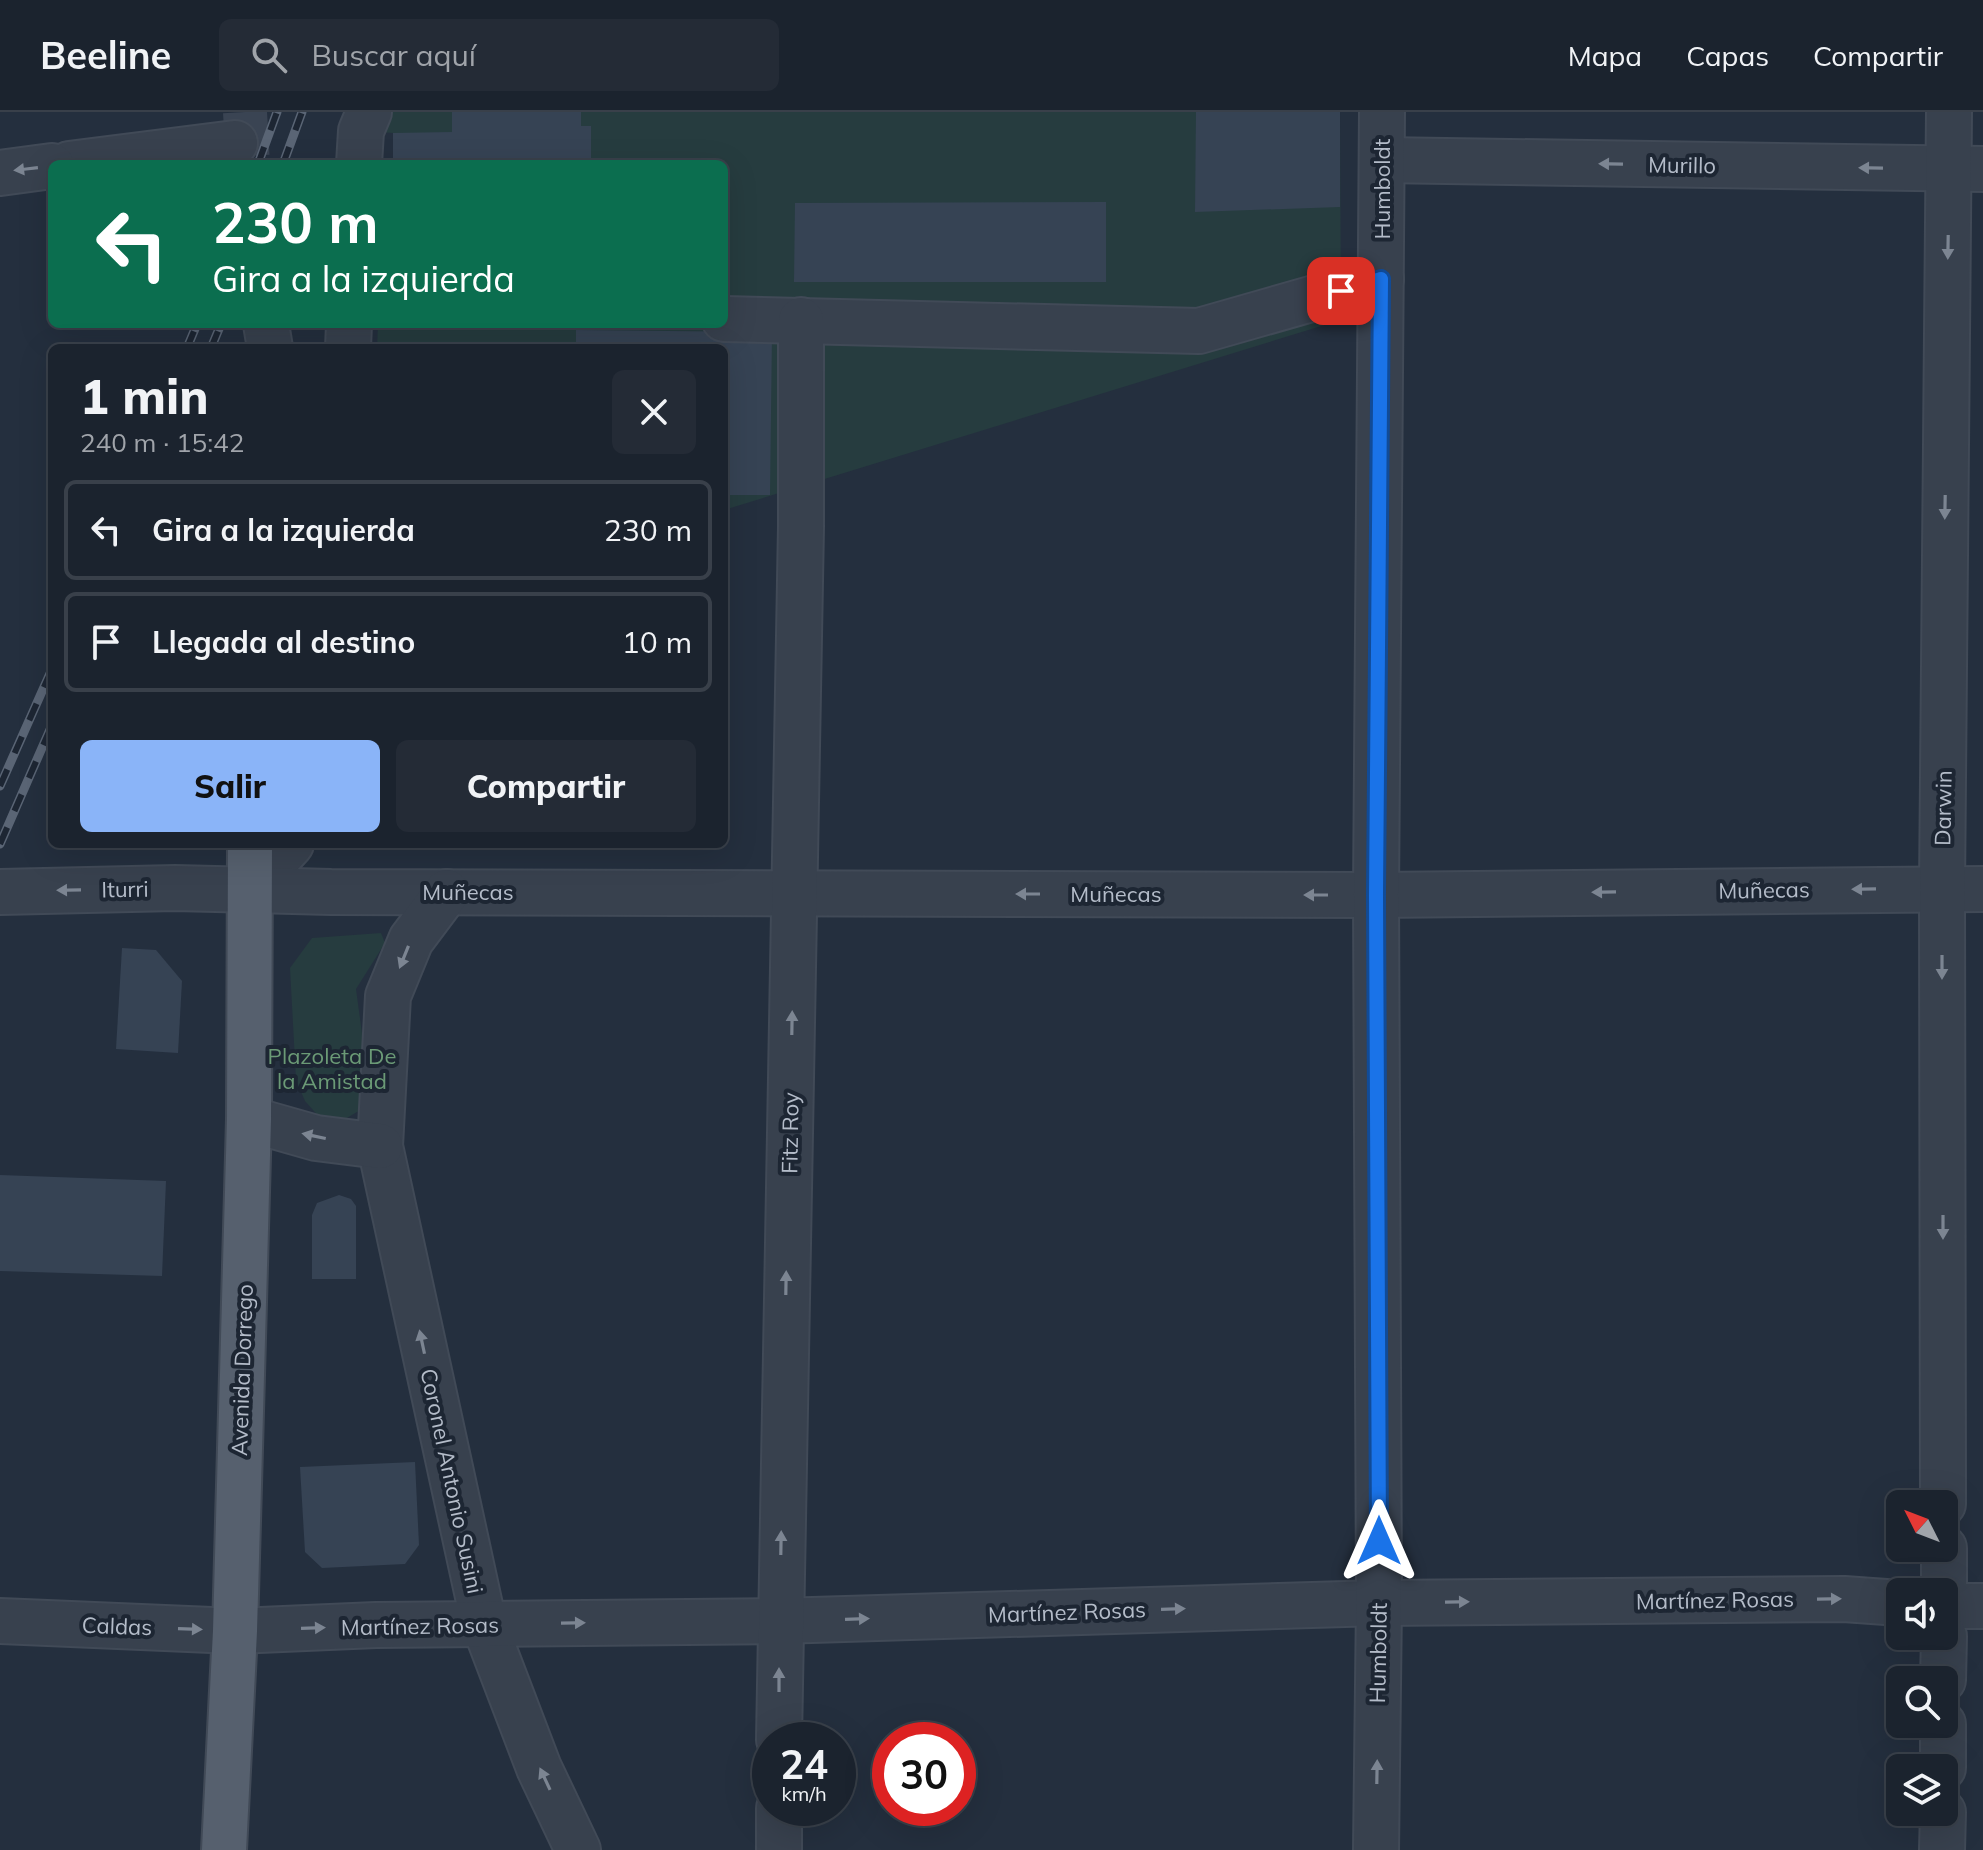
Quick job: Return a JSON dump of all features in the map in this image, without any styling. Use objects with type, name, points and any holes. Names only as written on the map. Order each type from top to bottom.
[{"type":"main road","name":"Avenida Dorrego","points":[[224,1850],[235,1631],[249,1119],[250,848]]},
{"type":"street","points":[[359,160],[361,131],[369,112]]},
{"type":"street","name":"Humboldt","points":[[1376,1850],[1379,1603],[1376,895],[1382,112]]},
{"type":"street","name":"Darwin","points":[[1943,1490],[1962,889],[1966,169],[1949,112]]},
{"type":"street","points":[[97,160],[235,140]]},
{"type":"street","name":"Murillo","points":[[1382,160],[1966,169]]},
{"type":"street","points":[[0,173],[48,167]]},
{"type":"street","points":[[728,319],[1199,331],[1381,279]]},
{"type":"street","name":"Fitz Roy","points":[[779,1722],[801,526],[801,320]]},
{"type":"street","name":"Avenida Dorrego","points":[[233,848],[249,890]]},
{"type":"street","points":[[249,890],[287,848]]},
{"type":"street","name":"Iturri","points":[[0,892],[175,888],[249,890]]},
{"type":"street","name":"Muñecas","points":[[249,890],[1376,895],[1962,889]]},
{"type":"street","name":"Coronel Antonio Susini","points":[[447,892],[411,940],[388,996],[380,1146],[484,1624],[539,1768],[578,1850]]},
{"type":"street","points":[[249,1119],[316,1138],[380,1146]]},
{"type":"street","name":"Martínez Rosas","points":[[235,1631],[484,1624],[779,1621],[1379,1603],[1829,1599],[1886,1602]]},
{"type":"street","points":[[1958,1606],[1983,1606]]},
{"type":"street","name":"Caldas","points":[[0,1621],[235,1631]]},
{"type":"street","points":[[779,1826],[779,1850]]},
{"type":"street","points":[[1942,1850],[1943,1826]]},
{"type":"green space","points":[[351,112],[1340,112],[1341,320],[728,509],[728,344],[377,344],[378,328],[728,328],[728,160],[393,160],[393,133],[367,131]]},
{"type":"green space","name":"Plazoleta De la Amistad","points":[[381,933],[385,943],[356,989],[370,1092],[362,1109],[340,1122],[322,1120],[305,1101],[296,1080],[290,968],[312,938]]},
{"type":"building","points":[[452,112],[581,112],[581,126],[591,126],[591,160],[393,160],[393,133],[452,132]]},
{"type":"building","points":[[1196,112],[1340,112],[1340,207],[1195,212]]},
{"type":"building","points":[[1106,202],[1106,282],[794,282],[795,203]]},
{"type":"building","points":[[576,330],[772,332],[770,495],[728,495],[728,344],[576,344]]},
{"type":"building","points":[[122,948],[156,950],[182,981],[178,1053],[116,1049]]},
{"type":"building","points":[[0,1175],[166,1181],[162,1276],[0,1271]]},
{"type":"building","points":[[339,1195],[351,1199],[356,1206],[356,1279],[312,1279],[312,1215],[317,1203]]},
{"type":"building","points":[[415,1462],[419,1545],[405,1564],[322,1568],[305,1552],[300,1467]]},
{"type":"tunnel","points":[[245,112],[248,160]]},
{"type":"railway","points":[[259,160],[277,112]]},
{"type":"railway","points":[[284,160],[302,112]]},
{"type":"railway","points":[[189,344],[195,328]]},
{"type":"railway","points":[[213,344],[219,328]]},
{"type":"railway","points":[[0,786],[48,678]]},
{"type":"railway","points":[[0,844],[48,734]]},
{"type":"route","points":[[1341,291],[1381,279],[1376,895],[1379,1541]]}]
